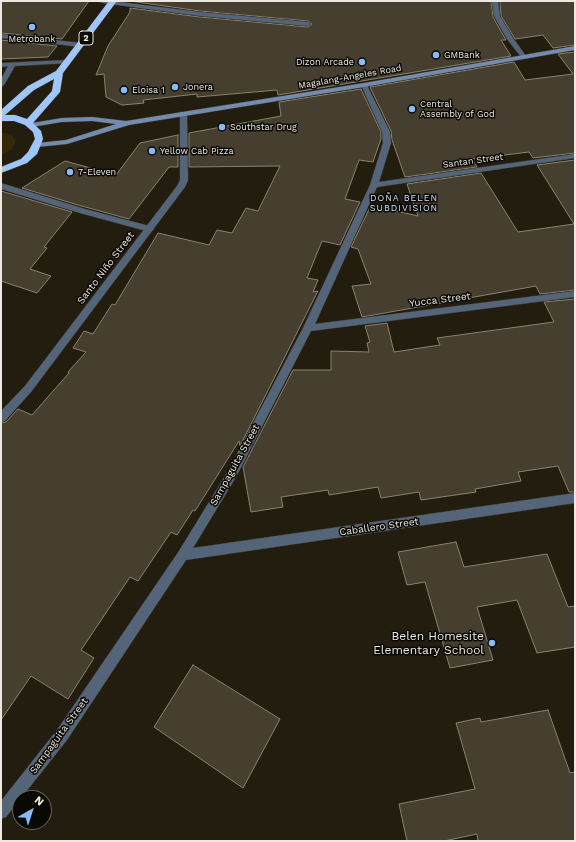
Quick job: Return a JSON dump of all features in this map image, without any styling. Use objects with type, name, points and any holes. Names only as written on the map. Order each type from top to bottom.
[{"type":"highway","name":"2","points":[[1,114],[31,88],[59,74],[112,2]]},
{"type":"highway","name":"2","points":[[30,124],[56,92],[59,74]]},
{"type":"highway","points":[[1,118],[15,118],[30,124],[38,135],[38,145],[32,154],[24,161],[1,170]]},
{"type":"main road","name":"Magalang-Angeles Road","points":[[38,145],[67,142],[128,123],[364,85],[575,48]]},
{"type":"main road","name":"Magalang-Angeles Road","points":[[30,124],[62,120],[92,119],[128,123]]},
{"type":"street","points":[[98,1],[200,14],[308,24]]},
{"type":"street","points":[[495,1],[497,16],[510,39],[523,56]]},
{"type":"street","points":[[1,36],[81,45]]},
{"type":"street","points":[[1,65],[68,62]]},
{"type":"street","points":[[1,85],[13,64]]},
{"type":"street","name":"Sampaguita Street","points":[[1,812],[62,735],[183,555],[232,474],[308,328],[374,185],[387,143],[386,132],[364,85]]},
{"type":"street","name":"Santo Niño Street","points":[[1,418],[28,389],[181,187],[184,180],[183,114]]},
{"type":"street","name":"Santan Street","points":[[374,185],[575,156]]},
{"type":"street","points":[[1,186],[76,209],[150,229]]},
{"type":"street","name":"Yucca Street","points":[[308,328],[575,294]]},
{"type":"street","name":"Caballero Street","points":[[183,555],[575,498]]},
{"type":"shaded area","points":[[1,132],[12,135],[16,142],[11,150],[1,155]]},
{"type":"building","points":[[1,1],[89,1],[62,39],[1,33]]},
{"type":"building","points":[[130,1],[491,1],[493,17],[506,40],[501,40],[511,56],[278,95],[277,90],[197,97],[197,94],[143,100],[144,103],[122,105],[106,97],[104,74],[96,75],[108,46],[130,12],[130,8],[200,17],[308,27],[312,24],[308,21],[200,11]]},
{"type":"building","points":[[500,1],[575,1],[575,45],[553,48],[543,35],[515,39],[501,16]]},
{"type":"building","points":[[1,40],[57,46],[48,57],[1,59]]},
{"type":"building","points":[[575,52],[575,153],[533,158],[529,152],[472,159],[477,167],[405,177],[392,140],[391,131],[370,87],[514,62],[525,80],[573,74],[558,54]]},
{"type":"building","points":[[361,89],[381,132],[381,139],[373,162],[359,160],[345,199],[360,202],[340,245],[322,241],[307,278],[318,280],[313,292],[318,291],[240,446],[239,441],[195,511],[193,510],[177,535],[171,532],[138,581],[130,577],[81,650],[94,658],[68,699],[31,676],[1,720],[1,423],[6,422],[18,409],[32,415],[69,373],[68,372],[86,352],[73,348],[84,331],[93,334],[112,304],[115,305],[158,233],[209,245],[217,230],[232,233],[246,208],[258,211],[280,166],[189,167],[189,133],[281,116],[279,102]]},
{"type":"building","points":[[178,135],[178,167],[169,167],[129,219],[22,188],[65,161],[116,175],[140,143]]},
{"type":"building","points":[[575,160],[575,290],[540,294],[536,286],[362,317],[352,286],[371,284],[358,249],[351,247],[371,205],[418,216],[407,184],[481,173],[518,232],[574,224],[537,165]]},
{"type":"building","points":[[1,191],[72,212],[44,247],[47,248],[30,269],[51,276],[37,293],[1,281]]},
{"type":"building","points":[[575,299],[575,492],[569,492],[558,466],[518,472],[521,481],[475,489],[476,492],[421,500],[419,492],[381,498],[378,487],[329,495],[328,490],[281,497],[283,507],[251,512],[243,467],[293,370],[331,370],[331,351],[369,352],[367,343],[370,342],[365,326],[387,323],[394,352],[440,345],[437,338],[554,322],[544,302]]},
{"type":"building","points":[[456,542],[464,567],[547,554],[568,607],[575,606],[575,647],[537,653],[517,600],[477,607],[493,660],[450,668],[425,582],[407,585],[398,552]]},
{"type":"building","points":[[193,665],[280,719],[243,788],[154,727]]},
{"type":"building","points":[[548,710],[570,773],[575,772],[575,841],[478,841],[477,834],[444,841],[407,841],[399,804],[475,789],[456,723],[480,718],[481,722]]},
{"type":"place","name":"Metrobank","points":[[32,27]]},
{"type":"place","name":"GMBank","points":[[436,55]]},
{"type":"place","name":"Dizon Arcade","points":[[362,62]]},
{"type":"place","name":"Jonera","points":[[175,87]]},
{"type":"place","name":"Eloisa 1","points":[[124,90]]},
{"type":"place","name":"Central Assembly of God","points":[[412,109]]},
{"type":"place","name":"Southstar Drug","points":[[222,127]]},
{"type":"place","name":"Yellow Cab Pizza","points":[[152,151]]},
{"type":"place","name":"7-Eleven","points":[[70,172]]},
{"type":"place","name":"Belen Homesite Elementary School","points":[[492,643]]},
{"type":"district","name":"DOÑA BELEN SUBDIVISION","points":[[404,204]]}]
